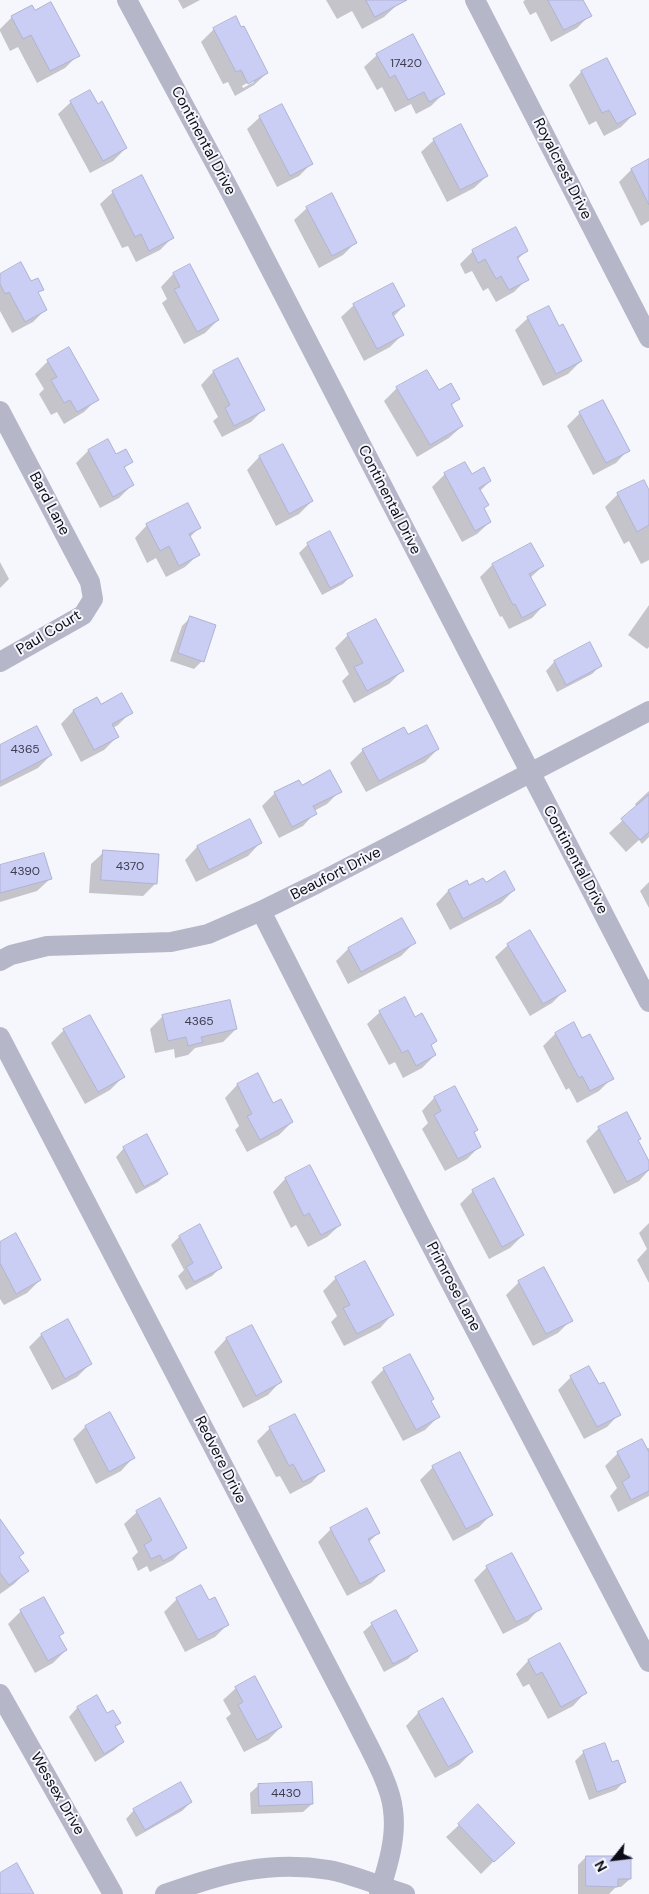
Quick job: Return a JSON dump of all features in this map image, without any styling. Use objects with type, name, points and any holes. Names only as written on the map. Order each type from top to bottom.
[{"type":"street","name":"Continental Drive","points":[[127,0],[230,191],[649,1002]]},
{"type":"street","name":"Royalcrest Drive","points":[[475,0],[649,338]]},
{"type":"street","name":"Bard Lane","points":[[0,411],[90,582],[93,599]]},
{"type":"street","name":"Paul Court","points":[[0,662],[83,616],[93,599]]},
{"type":"street","name":"Beaufort Drive","points":[[0,960],[11,955],[47,946],[171,942],[208,934],[261,912],[649,711]]},
{"type":"street","name":"Primrose Lane","points":[[261,912],[426,1235],[649,1662]]},
{"type":"street","name":"Redvere Drive","points":[[0,1037],[322,1655],[384,1779],[394,1809],[393,1840],[380,1890]]},
{"type":"street","name":"Wessex Drive","points":[[0,1694],[112,1894]]},
{"type":"street","points":[[165,1894],[206,1880],[250,1869],[289,1865],[331,1870],[380,1890],[405,1894]]},
{"type":"building","points":[[366,0],[407,0],[375,17]]},
{"type":"building","points":[[548,0],[583,0],[592,16],[564,30]]},
{"type":"building","points":[[51,2],[80,56],[50,71],[31,35],[23,39],[11,16],[32,5],[35,10]]},
{"type":"building","points":[[236,16],[241,27],[244,26],[268,73],[248,84],[241,70],[236,72],[213,28]]},
{"type":"building","points":[[413,34],[445,94],[429,102],[424,92],[408,100],[395,75],[390,78],[376,54]]},
{"type":"building","points":[[607,58],[636,114],[617,124],[609,110],[602,113],[581,71]]},
{"type":"building","points":[[90,90],[98,104],[102,101],[127,148],[103,161],[70,101]]},
{"type":"building","points":[[282,104],[313,164],[290,176],[259,116]]},
{"type":"building","points":[[461,124],[488,176],[460,190],[433,139]]},
{"type":"building","points":[[649,159],[649,205],[631,169]]},
{"type":"building","points":[[142,175],[174,238],[149,251],[141,234],[135,237],[112,191]]},
{"type":"building","points":[[332,193],[357,243],[332,256],[306,207]]},
{"type":"building","points":[[516,227],[528,251],[517,257],[529,280],[509,290],[501,276],[496,279],[485,259],[478,263],[472,250]]},
{"type":"building","points":[[21,262],[31,281],[38,278],[44,290],[38,292],[47,310],[25,322],[9,292],[5,294],[0,284],[0,274]]},
{"type":"building","points":[[190,264],[219,320],[197,332],[174,289],[180,287],[173,273]]},
{"type":"building","points":[[393,283],[405,306],[392,313],[404,335],[377,349],[353,304]]},
{"type":"building","points":[[549,306],[559,326],[563,324],[582,361],[556,374],[527,317]]},
{"type":"building","points":[[69,347],[99,400],[77,412],[70,400],[64,403],[51,380],[57,377],[47,360]]},
{"type":"building","points":[[238,358],[265,410],[234,426],[225,408],[230,405],[213,371]]},
{"type":"building","points":[[427,370],[439,390],[451,383],[460,399],[451,404],[463,426],[430,445],[396,387]]},
{"type":"building","points":[[603,400],[630,451],[606,463],[579,412]]},
{"type":"building","points":[[108,439],[116,454],[126,449],[133,462],[124,467],[134,485],[113,497],[88,450]]},
{"type":"building","points":[[283,444],[313,501],[289,514],[259,456]]},
{"type":"building","points":[[465,462],[472,474],[484,467],[491,481],[479,488],[489,505],[484,508],[491,522],[475,531],[444,473]]},
{"type":"building","points":[[644,480],[649,490],[649,525],[637,532],[617,493]]},
{"type":"building","points":[[188,503],[201,528],[189,534],[200,555],[179,566],[169,546],[160,551],[146,524]]},
{"type":"building","points":[[330,531],[353,576],[330,588],[307,543]]},
{"type":"building","points":[[531,543],[544,566],[529,574],[546,605],[522,618],[515,604],[513,605],[492,564]]},
{"type":"building","points":[[190,616],[216,625],[204,662],[178,653]]},
{"type":"building","points":[[376,619],[404,671],[367,691],[354,667],[363,663],[347,634]]},
{"type":"building","points":[[590,642],[602,666],[566,685],[554,661]]},
{"type":"building","points":[[122,693],[133,713],[112,724],[119,737],[94,750],[73,710],[97,697],[101,704]]},
{"type":"building","points":[[427,725],[439,749],[379,781],[362,749],[404,727],[408,734]]},
{"type":"building","points":[[37,726],[52,755],[0,782],[0,745]]},
{"type":"building","points":[[330,770],[342,792],[313,806],[317,814],[292,827],[274,792],[299,780],[302,785]]},
{"type":"building","points":[[649,795],[649,832],[640,840],[621,819]]},
{"type":"building","points":[[250,819],[262,843],[209,870],[197,846]]},
{"type":"building","points":[[103,850],[159,854],[157,884],[101,880]]},
{"type":"building","points":[[44,853],[52,879],[0,893],[0,865]]},
{"type":"building","points":[[505,871],[515,890],[463,919],[448,890],[467,880],[469,885],[483,878],[486,882]]},
{"type":"building","points":[[402,918],[416,943],[361,972],[348,948]]},
{"type":"building","points":[[530,930],[566,991],[543,1004],[507,944]]},
{"type":"building","points":[[405,997],[415,1017],[422,1013],[437,1041],[431,1045],[436,1055],[416,1066],[408,1050],[402,1053],[379,1011]]},
{"type":"building","points":[[230,1000],[237,1029],[201,1037],[203,1042],[188,1046],[186,1037],[168,1041],[162,1015]]},
{"type":"building","points":[[90,1015],[125,1077],[98,1092],[63,1029]]},
{"type":"building","points":[[574,1022],[582,1038],[590,1034],[614,1079],[590,1091],[582,1076],[579,1078],[555,1033]]},
{"type":"building","points":[[258,1073],[273,1103],[281,1099],[293,1122],[260,1140],[247,1116],[252,1114],[237,1084]]},
{"type":"building","points":[[455,1086],[478,1130],[474,1132],[481,1147],[458,1159],[434,1115],[441,1111],[434,1097]]},
{"type":"building","points":[[627,1112],[641,1139],[638,1140],[649,1161],[649,1170],[627,1182],[598,1127]]},
{"type":"building","points":[[147,1134],[168,1174],[144,1187],[123,1147]]},
{"type":"building","points":[[310,1165],[341,1225],[321,1235],[309,1213],[304,1216],[285,1178]]},
{"type":"building","points":[[494,1178],[524,1235],[502,1247],[472,1190]]},
{"type":"building","points":[[200,1224],[222,1268],[194,1282],[186,1267],[193,1263],[179,1236]]},
{"type":"building","points":[[16,1233],[41,1280],[16,1294],[0,1263],[0,1242]]},
{"type":"building","points":[[365,1261],[394,1315],[357,1334],[343,1308],[350,1305],[335,1277]]},
{"type":"building","points":[[544,1267],[573,1321],[546,1334],[518,1281]]},
{"type":"building","points":[[68,1319],[92,1364],[65,1379],[41,1334]]},
{"type":"building","points":[[252,1325],[282,1382],[256,1396],[226,1338]]},
{"type":"building","points":[[410,1354],[434,1399],[431,1401],[440,1417],[416,1430],[383,1368]]},
{"type":"building","points":[[589,1366],[599,1384],[604,1382],[621,1415],[597,1427],[570,1376]]},
{"type":"building","points":[[110,1412],[135,1458],[109,1472],[85,1426]]},
{"type":"building","points":[[295,1414],[325,1471],[303,1482],[293,1464],[289,1466],[269,1427]]},
{"type":"building","points":[[642,1439],[649,1452],[649,1491],[631,1500],[622,1482],[630,1477],[617,1452]]},
{"type":"building","points":[[460,1452],[493,1515],[466,1529],[432,1466]]},
{"type":"building","points":[[160,1498],[187,1548],[163,1561],[160,1555],[151,1559],[144,1545],[152,1540],[136,1511]]},
{"type":"building","points":[[367,1508],[380,1533],[368,1539],[385,1571],[360,1584],[330,1528]]},
{"type":"building","points":[[0,1519],[24,1553],[19,1557],[29,1571],[9,1585],[0,1573]]},
{"type":"building","points":[[512,1553],[542,1609],[516,1622],[486,1566]]},
{"type":"building","points":[[201,1585],[209,1600],[215,1597],[229,1625],[198,1640],[176,1598]]},
{"type":"building","points":[[44,1597],[64,1633],[59,1636],[67,1650],[48,1661],[20,1610]]},
{"type":"building","points":[[396,1610],[418,1651],[393,1664],[371,1623]]},
{"type":"building","points":[[560,1643],[587,1693],[561,1707],[542,1672],[536,1675],[528,1660]]},
{"type":"building","points":[[255,1676],[282,1727],[257,1740],[238,1705],[243,1702],[235,1687]]},
{"type":"building","points":[[97,1695],[107,1713],[113,1710],[121,1723],[115,1726],[124,1742],[104,1754],[77,1707]]},
{"type":"building","points":[[443,1698],[473,1752],[448,1767],[418,1712]]},
{"type":"building","points":[[605,1743],[612,1762],[618,1760],[626,1782],[597,1792],[583,1751]]},
{"type":"building","points":[[181,1782],[192,1802],[145,1830],[133,1809]]},
{"type":"building","points":[[312,1782],[313,1804],[259,1806],[258,1784]]},
{"type":"building","points":[[478,1804],[515,1843],[494,1862],[458,1824]]},
{"type":"building","points":[[586,1856],[631,1856],[631,1879],[618,1879],[618,1887],[586,1886]]},
{"type":"building","points":[[17,1863],[34,1894],[0,1894],[0,1873]]}]
